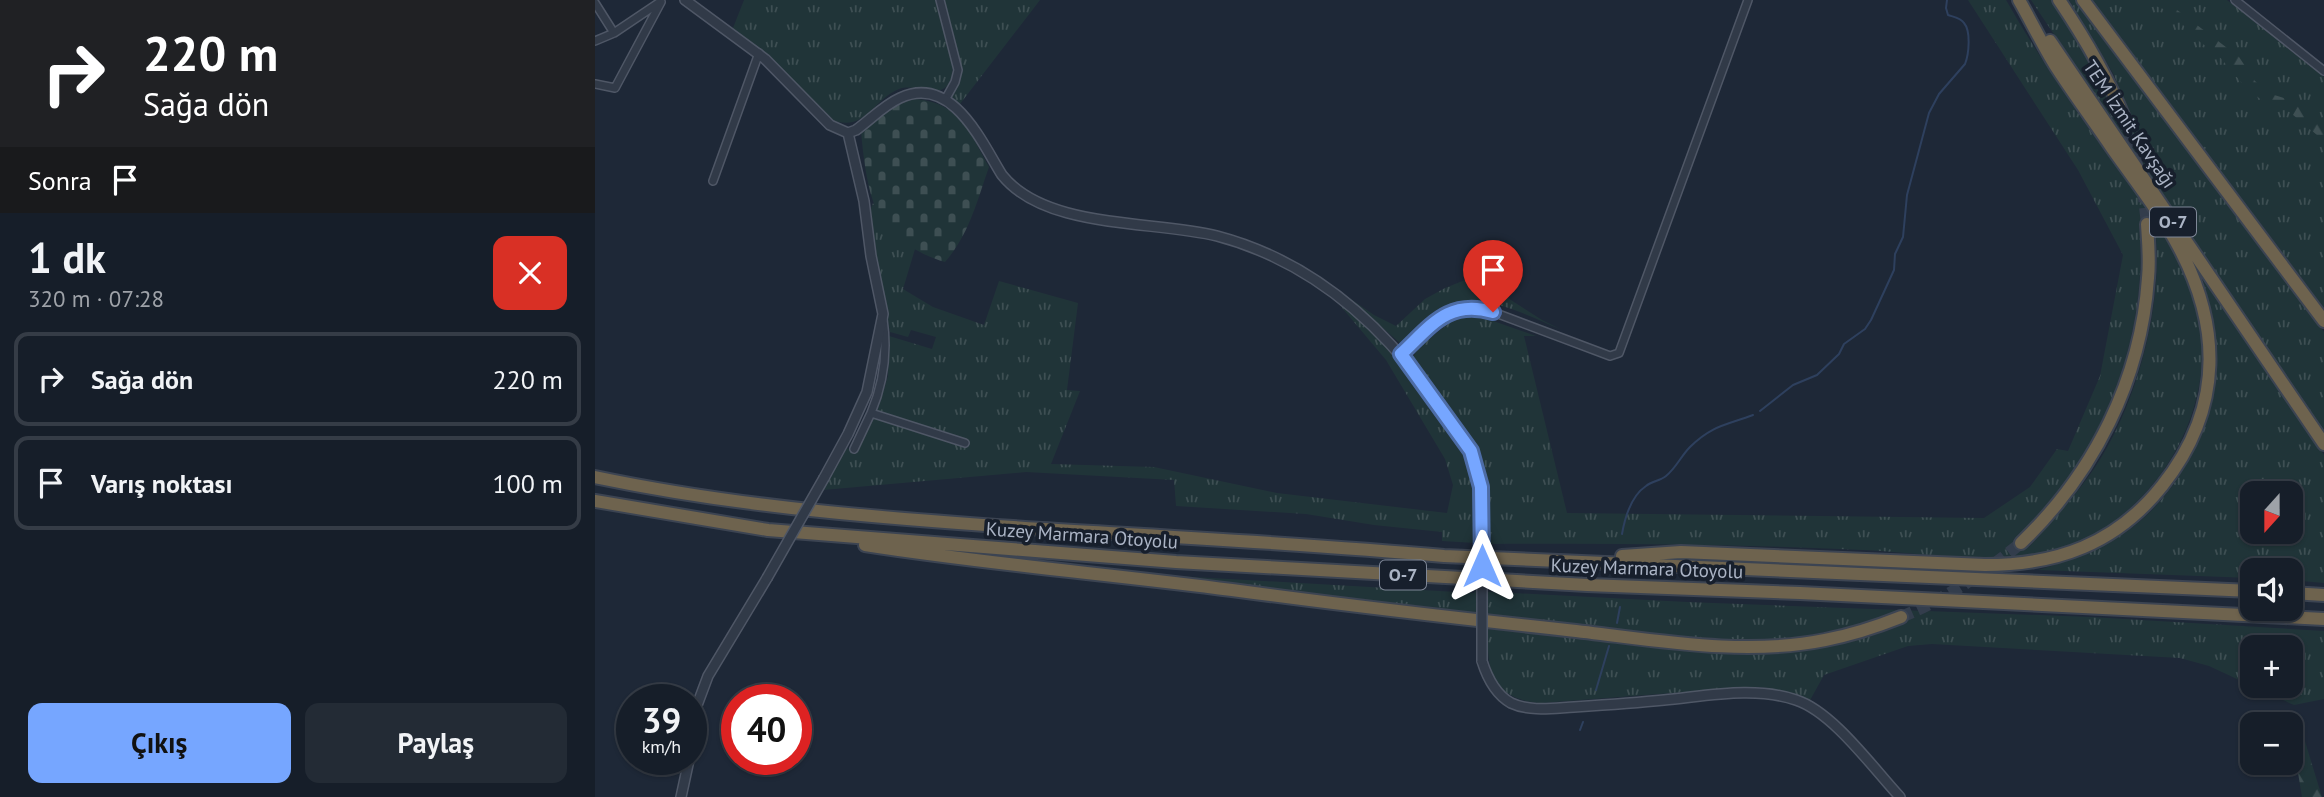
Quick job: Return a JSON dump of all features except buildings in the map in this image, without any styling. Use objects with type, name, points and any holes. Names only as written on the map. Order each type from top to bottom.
[{"type":"highway","name":"TEM İzmit Kavşağı","points":[[2021,0],[2324,444]]},
{"type":"highway","points":[[1557,560],[1681,552],[2014,565],[2042,561],[2092,544],[2119,527],[2153,498],[2186,452],[2204,404],[2209,375],[2209,331],[2198,288],[2173,237],[2054,63],[2021,0]]},
{"type":"highway","points":[[2059,0],[2094,55],[2124,118]]},
{"type":"highway","name":"TEM İzmit Kavşağı","points":[[2083,0],[2324,321]]},
{"type":"highway","points":[[2021,543],[2067,494],[2116,410],[2132,365],[2145,304],[2148,276],[2147,224]]},
{"type":"highway","name":"Kuzey Marmara Otoyolu","points":[[595,477],[688,495],[862,516],[1444,556],[2240,590]]},
{"type":"highway","name":"Kuzey Marmara Otoyolu","points":[[595,501],[768,530],[1108,557],[1587,585],[2324,619]]},
{"type":"highway","points":[[768,530],[944,558],[1071,570],[1526,627],[1690,643],[1745,646],[1801,644],[1846,636],[1901,617]]},
{"type":"highway","points":[[2303,594],[2324,595]]},
{"type":"street","points":[[685,0],[759,53],[834,128],[848,133],[856,130],[907,95],[925,94],[944,100],[963,113],[1002,175],[1026,197],[1097,220],[1174,227],[1266,252],[1324,284],[1377,329],[1401,354],[1471,451],[1481,487],[1482,661],[1488,679],[1498,692],[1511,702],[1527,707],[1605,705],[1746,693],[1770,694],[1796,700],[1813,707],[1829,719],[1900,797]]},
{"type":"street","points":[[940,0],[958,70],[955,82],[944,100]]},
{"type":"street","points":[[1401,354],[1442,316],[1467,307],[1493,312],[1610,356],[1619,352],[1748,0]]},
{"type":"street","points":[[2235,0],[2324,71]]},
{"type":"street","points":[[595,41],[614,33],[662,1]]},
{"type":"street","points":[[595,84],[615,88],[662,1]]},
{"type":"street","points":[[596,2],[614,33]]},
{"type":"street","points":[[713,181],[759,53]]},
{"type":"street","points":[[848,133],[863,201],[886,339],[884,374],[871,413],[854,449]]},
{"type":"street","points":[[705,684],[848,434],[867,392],[883,314]]},
{"type":"street","points":[[871,413],[965,443]]},
{"type":"street","points":[[681,797],[686,775]]},
{"type":"green space","points":[[744,0],[936,0],[951,50],[951,79],[942,89],[899,89],[868,114],[853,122],[831,120],[766,53],[733,28]]},
{"type":"green space","points":[[944,0],[1040,0],[960,104],[952,97],[961,75]]},
{"type":"green space","points":[[1968,0],[2006,0],[2028,38],[2165,239],[2194,299],[2201,331],[2202,364],[2197,396],[2187,427],[2173,456],[2154,483],[2132,507],[2106,527],[2054,550],[1995,558],[1770,546],[1490,544],[1487,494],[1479,457],[1413,357],[1420,346],[1458,316],[1479,316],[1536,336],[1524,336],[1567,513],[1984,518],[2030,487],[2057,449],[2068,451],[2100,376],[2123,255],[2078,170]],"holes":[[[2140,222],[2155,229],[2157,256],[2152,314],[2147,343],[2129,401],[2097,464],[2070,501],[2029,547],[2013,540],[2063,484],[2084,453],[2117,385],[2136,313],[2141,269]]]},
{"type":"green space","points":[[2031,0],[2052,0],[2088,57],[2117,120],[2131,115],[2113,73],[2069,0],[2075,0],[2324,332],[2324,432],[2183,227]]},
{"type":"green space","points":[[2092,0],[2227,0],[2324,77],[2324,308]]},
{"type":"green space","points":[[2140,0],[2164,0],[2239,57],[2255,81],[2268,93],[2287,99],[2324,123],[2324,138],[2286,109],[2266,103],[2248,90],[2218,55],[2196,39],[2171,12]]},
{"type":"green space","points":[[916,99],[931,102],[953,113],[969,132],[989,167],[966,229],[945,262],[912,247],[892,232],[877,212],[867,176],[861,131],[894,107]]},
{"type":"green space","points":[[873,203],[891,230],[915,249],[903,289],[933,307],[984,325],[999,281],[1078,303],[1067,390],[1080,391],[1051,464],[1154,467],[1277,493],[1447,513],[1453,485],[1445,459],[1386,360],[1333,297],[1379,338],[1410,375],[1465,454],[1475,480],[1476,543],[1442,541],[1442,532],[1306,514],[1176,506],[1174,480],[1026,472],[823,490],[847,448],[856,452],[874,417],[967,446],[969,441],[877,412],[888,376],[889,336],[932,349],[936,337],[911,330],[908,337],[890,332],[868,216]]},
{"type":"green space","points":[[1470,278],[1480,280],[1560,329],[1499,305],[1467,301],[1437,310],[1400,343],[1345,295],[1396,326],[1425,299]]},
{"type":"green space","points":[[2203,280],[2324,455],[2324,583],[2303,581],[2303,558],[2240,558],[2240,578],[2038,570],[2084,554],[2126,532],[2164,497],[2179,476],[2203,429],[2210,404],[2216,353],[2211,310]]},
{"type":"green space","points":[[1159,573],[1474,593],[2091,617],[2324,631],[2324,699],[2294,705],[2279,698],[2303,698],[2303,635],[2240,635],[2240,680],[2209,666],[2180,658],[1932,644],[1908,646],[1824,675],[1809,702],[1781,691],[1752,687],[1541,703],[1512,696],[1496,681],[1489,658],[1488,629],[1706,651],[1774,652],[1840,644],[1907,623],[1896,613],[1853,626],[1791,639],[1716,640],[1145,575]]},
{"type":"green space","points":[[2303,735],[2322,797],[2302,797],[2298,775],[2303,775]]},
{"type":"waterway","points":[[1760,411],[1793,385],[1817,375],[1839,354],[1844,344],[1865,329],[1894,270],[1895,254],[1903,237],[1907,195],[1929,113],[1939,94],[1965,64],[1968,54],[1966,27],[1961,20],[1948,15],[1947,0]]},
{"type":"waterway","points":[[1622,534],[1629,507],[1641,490],[1666,476],[1690,447],[1705,434],[1753,415]]},
{"type":"waterway","points":[[1617,623],[1620,607]]},
{"type":"waterway","points":[[1596,690],[1609,646]]},
{"type":"waterway","points":[[1580,730],[1583,722]]},
{"type":"tunnel","points":[[2124,118],[2140,172]]},
{"type":"tunnel","points":[[2143,190],[2147,224]]},
{"type":"tunnel","points":[[1901,617],[1963,585],[2021,543]]},
{"type":"route","points":[[1482,566],[1481,487],[1471,451],[1401,354],[1448,312],[1467,307],[1493,312]]}]
